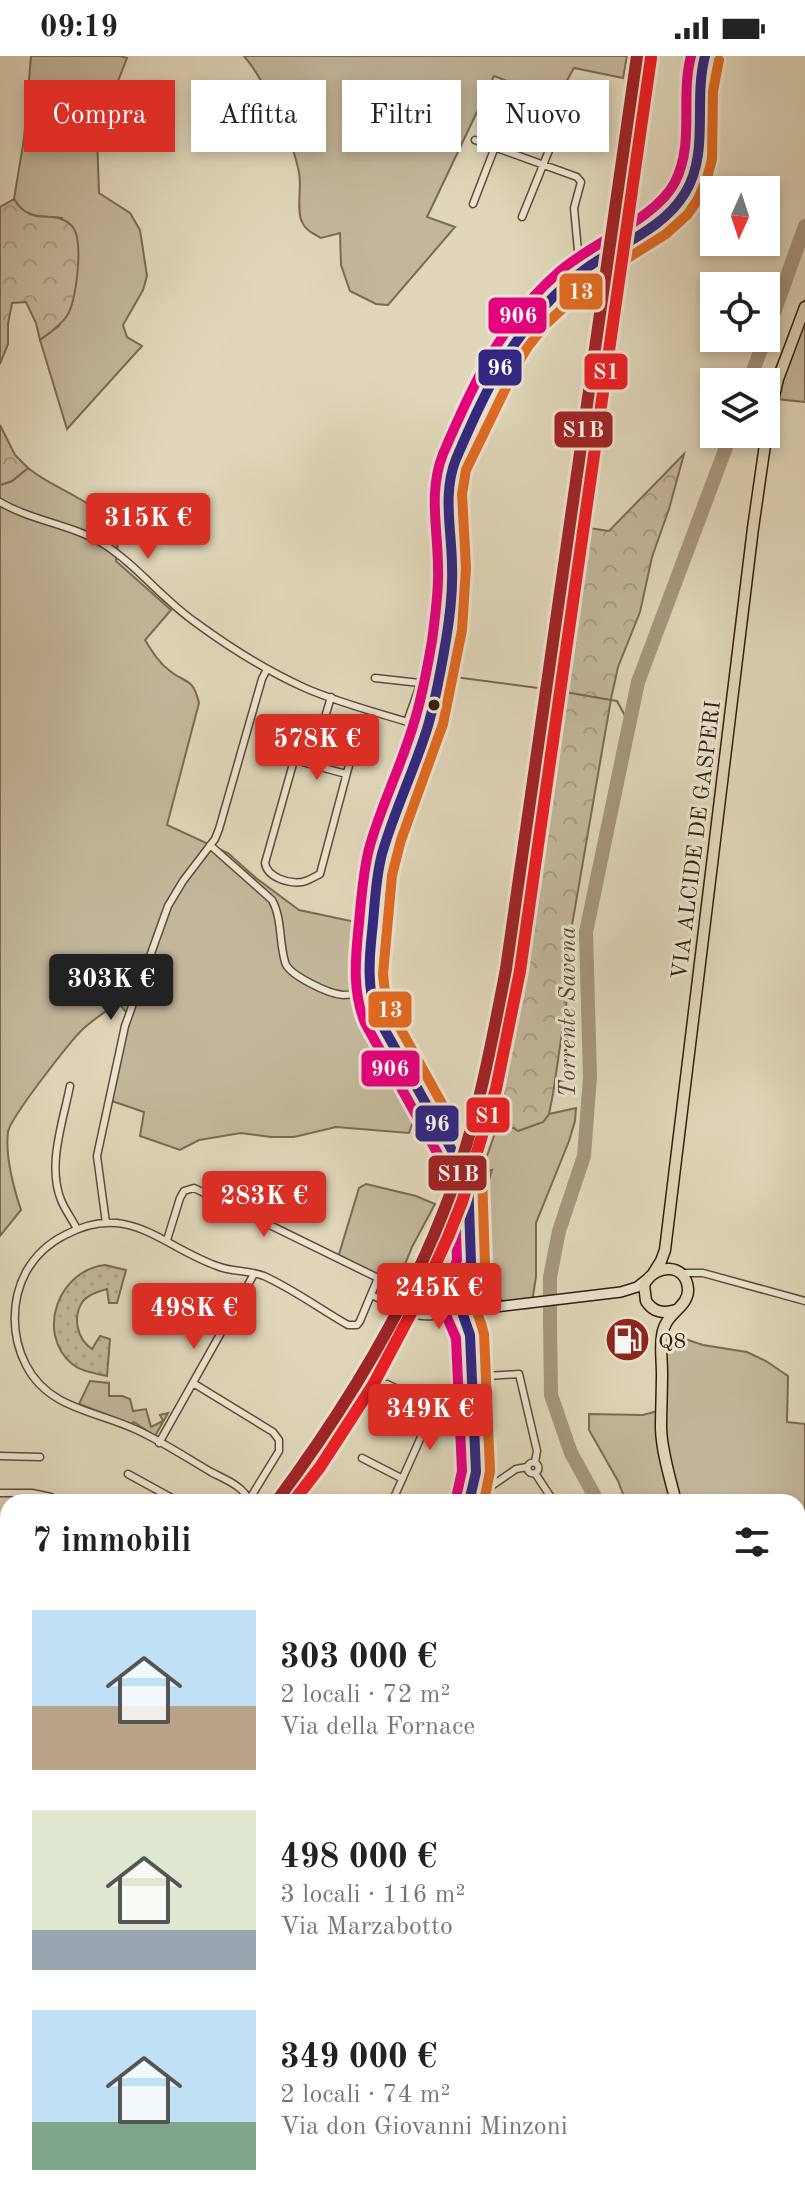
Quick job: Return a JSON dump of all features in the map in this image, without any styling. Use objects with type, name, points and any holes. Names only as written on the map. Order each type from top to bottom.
[{"type":"main road","points":[[504,1307],[491,1303],[475,1283],[471,1262],[468,1179],[377,1016],[369,992],[378,873],[427,728],[438,685],[452,589],[448,502],[452,471],[509,348],[530,321],[580,272],[647,231],[676,205],[686,191],[700,153],[699,83],[703,60]]},
{"type":"main road","name":"VIA ALCIDE DE GASPERI","points":[[676,1271],[666,1261],[665,1250],[761,469],[778,379],[805,307]]},
{"type":"main road","name":"VIA ALCIDE DE GASPERI","points":[[650,1276],[665,1250]]},
{"type":"main road","points":[[464,1283],[471,1262]]},
{"type":"main road","points":[[460,1310],[621,1292],[637,1287],[663,1269],[676,1271],[686,1280],[688,1287],[685,1301],[665,1323],[662,1335],[661,1432],[674,1494]]},
{"type":"main road","points":[[650,1276],[644,1290],[662,1335]]},
{"type":"main road","points":[[470,1335],[453,1294],[464,1283],[475,1283]]},
{"type":"main road","points":[[621,1292],[634,1294],[662,1312],[676,1310]]},
{"type":"main road","points":[[476,1494],[482,1487],[476,1472],[470,1335],[476,1310],[483,1302],[483,1294]]},
{"type":"street","points":[[473,204],[493,152]]},
{"type":"street","points":[[509,152],[577,177],[581,182],[574,208],[580,272]]},
{"type":"street","points":[[522,217],[549,152]]},
{"type":"street","points":[[0,502],[101,543],[124,559],[192,621],[267,669],[306,688],[427,728]]},
{"type":"street","points":[[106,1223],[97,1156],[125,1026],[168,906],[219,829],[267,669]]},
{"type":"street","points":[[375,678],[438,685]]},
{"type":"street","points":[[407,722],[420,685]]},
{"type":"street","points":[[317,744],[331,697]]},
{"type":"street","points":[[300,739],[317,744],[352,754],[320,874],[298,883],[268,873],[265,863],[300,739]]},
{"type":"street","points":[[295,760],[346,774]]},
{"type":"street","points":[[210,845],[272,900],[277,912],[285,963],[290,971],[341,995],[369,992]]},
{"type":"street","points":[[70,1086],[58,1144],[56,1176],[62,1202],[77,1229]]},
{"type":"street","points":[[167,1240],[180,1198],[184,1191],[194,1188],[378,1278],[360,1321],[357,1325],[348,1325],[262,1275],[218,1267],[137,1226],[106,1223],[77,1229],[46,1247],[25,1273],[17,1295],[14,1320],[22,1357],[33,1377],[47,1392],[68,1405],[126,1425],[227,1481],[244,1494]]},
{"type":"street","points":[[676,1271],[703,1273],[805,1301]]},
{"type":"street","points":[[159,1443],[254,1274]]},
{"type":"street","points":[[688,1287],[691,1277],[711,1275]]},
{"type":"street","points":[[371,1295],[395,1305]]},
{"type":"street","points":[[407,1311],[430,1317],[460,1310]]},
{"type":"street","points":[[471,1377],[519,1374],[537,1451],[535,1462],[538,1468],[535,1473]]},
{"type":"street","points":[[193,1383],[273,1432],[279,1440],[279,1451],[252,1494]]},
{"type":"street","points":[[387,1384],[473,1425]]},
{"type":"street","points":[[395,1494],[433,1410],[430,1404]]},
{"type":"street","points":[[0,1456],[40,1457]]},
{"type":"street","points":[[362,1458],[401,1478]]},
{"type":"street","points":[[482,1487],[535,1462]]},
{"type":"street","points":[[527,1467],[535,1473],[549,1494]]},
{"type":"street","points":[[128,1474],[164,1494]]},
{"type":"street","points":[[0,1493],[37,1494]]},
{"type":"green space","points":[[31,56],[127,58],[118,80],[29,80]]},
{"type":"green space","points":[[244,56],[627,56],[623,78],[574,68],[567,80],[504,80],[494,76],[492,80],[477,80],[477,112],[461,145],[461,80],[342,80],[342,152],[458,152],[427,217],[455,227],[388,305],[376,304],[350,291],[341,265],[340,233],[321,238],[303,225],[300,217],[299,173],[293,152],[326,152],[326,80],[260,80]]},
{"type":"green space","points":[[24,139],[24,152],[98,152],[99,193],[130,213],[140,230],[147,276],[143,290],[123,325],[127,337],[142,346],[67,429],[40,340],[59,326],[62,218],[36,216],[21,210],[14,199]]},
{"type":"green space","points":[[14,199],[28,213],[58,218],[72,226],[78,243],[78,270],[67,316],[40,340],[26,302],[12,303],[8,344],[0,364],[0,207]]},
{"type":"green space","points":[[805,299],[805,402],[780,399],[780,368],[776,368]]},
{"type":"green space","points":[[0,425],[15,455],[28,468],[12,481],[0,485]]},
{"type":"green space","points":[[684,454],[652,557],[640,612],[618,667],[611,699],[571,931],[568,992],[549,1114],[543,1122],[518,1131],[500,1119],[491,1097],[517,956],[575,526],[609,531]]},
{"type":"green space","points":[[28,468],[46,481],[135,528],[118,541],[116,561],[171,610],[145,640],[162,664],[191,685],[199,703],[167,825],[228,853],[299,910],[370,925],[371,1002],[427,1115],[416,1113],[409,1133],[336,1127],[294,1137],[241,1133],[199,1140],[180,1150],[140,1136],[144,1112],[109,1100],[129,1016],[118,1002],[77,1035],[11,1124],[7,1142],[9,1161],[21,1210],[0,1236],[0,485],[12,481]]},
{"type":"green space","points":[[576,1108],[569,1141],[536,1223],[536,1277],[531,1308],[515,1307],[497,1296],[479,1270],[477,1234],[492,1170],[481,1173],[500,1119],[518,1131],[543,1122],[549,1114]]},
{"type":"green space","points":[[366,1184],[435,1204],[412,1247],[395,1289],[337,1261],[359,1188]]},
{"type":"green space","points":[[105,1265],[126,1270],[117,1303],[109,1303],[107,1289],[94,1293],[83,1301],[77,1321],[83,1340],[92,1349],[100,1336],[110,1339],[107,1376],[84,1371],[72,1364],[61,1351],[55,1336],[54,1320],[57,1304],[75,1278],[89,1269]]},
{"type":"green space","points":[[664,1332],[703,1345],[747,1352],[766,1361],[788,1376],[787,1422],[805,1424],[805,1494],[623,1494],[589,1430],[589,1414],[643,1415],[661,1410]]},
{"type":"green space","points":[[90,1381],[109,1383],[109,1396],[130,1399],[133,1411],[146,1409],[151,1427],[163,1421],[160,1415],[168,1413],[155,1436],[134,1422],[132,1424],[79,1404]]},
{"type":"waterway","name":"Torrente Savena","points":[[780,296],[805,226]]},
{"type":"waterway","name":"Torrente Savena","points":[[754,368],[760,352]]},
{"type":"waterway","name":"Torrente Savena","points":[[594,1494],[571,1453],[551,1395],[550,1277],[559,1231],[584,1156],[590,1077],[586,932],[638,682],[726,448]]},
{"type":"waterway","points":[[447,676],[538,688]]},
{"type":"waterway","points":[[565,692],[617,701],[630,725]]},
{"type":"railway","points":[[288,1494],[365,1380],[419,1278],[455,1200],[489,1087],[511,969],[642,56]]},
{"type":"transit line","name":"S1B","points":[[282,1494],[350,1394],[414,1280],[448,1200],[475,1115],[506,969],[637,56]]},
{"type":"transit line","name":"906","points":[[457,1494],[462,1471],[456,1338],[439,1299],[442,1284],[452,1275],[457,1260],[454,1183],[361,1012],[356,967],[365,870],[369,849],[412,729],[432,641],[438,586],[435,496],[443,454],[491,355],[521,311],[560,271],[654,207],[675,182],[684,152],[691,56]]},
{"type":"transit line","name":"96","points":[[471,1494],[476,1472],[470,1335],[453,1298],[455,1290],[464,1283],[471,1262],[468,1179],[374,1006],[370,964],[378,874],[387,838],[427,729],[440,673],[452,595],[449,486],[456,459],[493,380],[523,332],[541,310],[584,270],[665,217],[685,193],[697,161],[705,56]]},
{"type":"transit line","name":"S1","points":[[299,1494],[373,1385],[427,1283],[462,1202],[496,1089],[520,971],[651,58]]},
{"type":"transit line","name":"13","points":[[483,1330],[475,1306],[468,1298],[477,1289],[485,1264],[482,1176],[390,1010],[383,974],[392,875],[401,840],[443,724],[462,630],[466,568],[462,494],[466,470],[516,367],[546,324],[593,280],[666,234],[688,214],[698,199],[712,159],[713,91],[719,60]]},
{"type":"transit line","name":"13","points":[[481,1323],[490,1471],[486,1494]]},
{"type":"place","name":"Q8","points":[[627,1340]]}]
